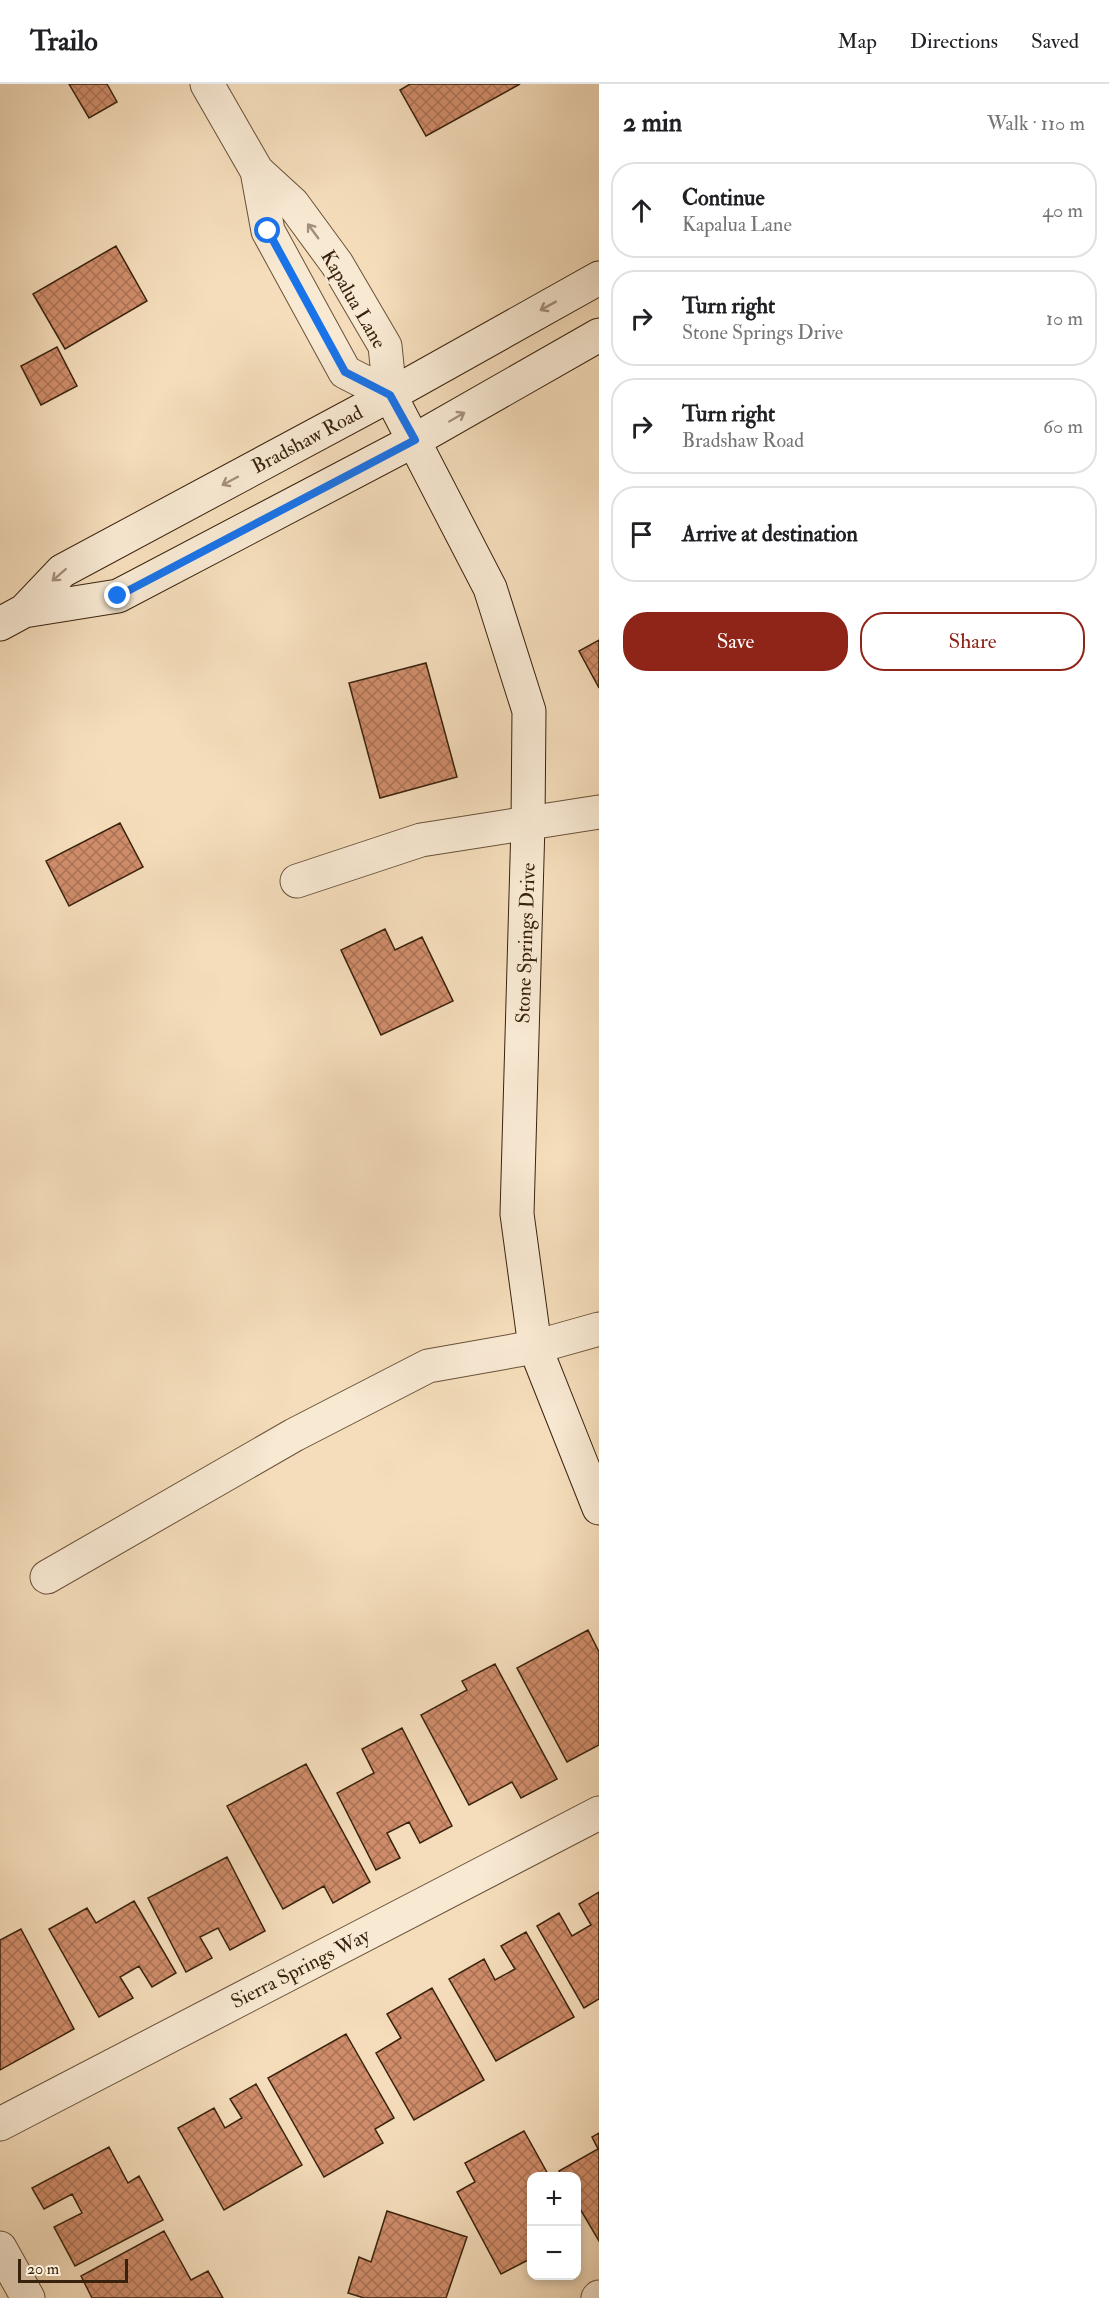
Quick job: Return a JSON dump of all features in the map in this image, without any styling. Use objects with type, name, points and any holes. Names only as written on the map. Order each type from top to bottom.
[{"type":"street","name":"Kapalua Lane","points":[[207,84],[257,171],[293,204],[338,264],[385,346],[390,395]]},
{"type":"street","name":"Kapalua Lane","points":[[257,171],[268,231],[345,372],[390,395]]},
{"type":"street","name":"Bradshaw Road","points":[[12,617],[62,571],[390,395],[599,278]]},
{"type":"street","name":"Bradshaw Road","points":[[12,617],[118,596],[415,440],[599,335]]},
{"type":"street","name":"Stone Springs Drive","points":[[390,395],[490,588],[529,711],[517,1214],[536,1347],[599,1508]]},
{"type":"street","points":[[297,881],[421,840],[599,812]]},
{"type":"street","points":[[47,1577],[294,1435],[428,1366],[536,1347],[599,1329]]},
{"type":"street","name":"Sierra Springs Way","points":[[0,2124],[599,1813]]},
{"type":"street","points":[[0,2248],[28,2298]]},
{"type":"building","points":[[69,84],[107,84],[117,102],[89,118]]},
{"type":"building","points":[[410,84],[520,84],[426,136],[400,90]]},
{"type":"building","points":[[116,246],[147,301],[65,349],[33,294]]},
{"type":"building","points":[[57,347],[77,386],[41,405],[21,366]]},
{"type":"building","points":[[599,640],[599,688],[579,651]]},
{"type":"building","points":[[426,663],[457,777],[380,798],[349,683]]},
{"type":"building","points":[[120,823],[143,867],[69,906],[46,861]]},
{"type":"building","points":[[385,929],[395,950],[422,937],[453,1001],[381,1035],[341,950]]},
{"type":"building","points":[[588,1630],[599,1652],[599,1745],[567,1762],[517,1668]]},
{"type":"building","points":[[495,1664],[557,1779],[521,1798],[512,1782],[469,1805],[421,1715],[467,1690],[462,1681]]},
{"type":"building","points":[[402,1728],[452,1826],[420,1843],[409,1822],[387,1833],[400,1858],[376,1870],[337,1793],[374,1773],[362,1749]]},
{"type":"building","points":[[306,1764],[370,1882],[333,1903],[324,1886],[283,1909],[227,1806]]},
{"type":"building","points":[[227,1857],[265,1931],[230,1950],[218,1928],[200,1937],[212,1958],[186,1972],[148,1898]]},
{"type":"building","points":[[599,1892],[599,1999],[584,2008],[537,1926],[559,1913],[572,1936],[591,1925],[579,1904]]},
{"type":"building","points":[[134,1901],[176,1973],[152,1987],[139,1966],[120,1977],[133,1998],[99,2017],[49,1929],[87,1908],[96,1923]]},
{"type":"building","points":[[21,1929],[74,2029],[0,2070],[0,1940]]},
{"type":"building","points":[[526,1932],[574,2017],[496,2061],[449,1979],[484,1959],[495,1980],[515,1969],[501,1946]]},
{"type":"building","points":[[432,1988],[484,2080],[414,2120],[376,2053],[401,2038],[387,2014]]},
{"type":"building","points":[[346,2034],[394,2118],[375,2129],[383,2143],[324,2177],[268,2078]]},
{"type":"building","points":[[256,2084],[302,2165],[224,2210],[178,2128],[214,2108],[225,2128],[242,2118],[230,2099]]},
{"type":"building","points":[[524,2131],[547,2172],[527,2172],[527,2261],[501,2274],[457,2192],[475,2182],[465,2163]]},
{"type":"building","points":[[599,2133],[599,2241],[581,2210],[581,2172],[559,2171],[598,2149],[592,2137]]},
{"type":"building","points":[[109,2147],[128,2183],[139,2176],[163,2220],[75,2266],[54,2227],[82,2213],[72,2194],[44,2209],[32,2188]]},
{"type":"building","points":[[387,2211],[467,2237],[446,2298],[364,2298],[348,2293],[359,2257],[371,2262]]},
{"type":"building","points":[[164,2231],[191,2280],[208,2271],[223,2298],[92,2298],[81,2276]]},
{"type":"route","points":[[118,596],[415,440],[390,395],[345,372],[268,231]]}]
